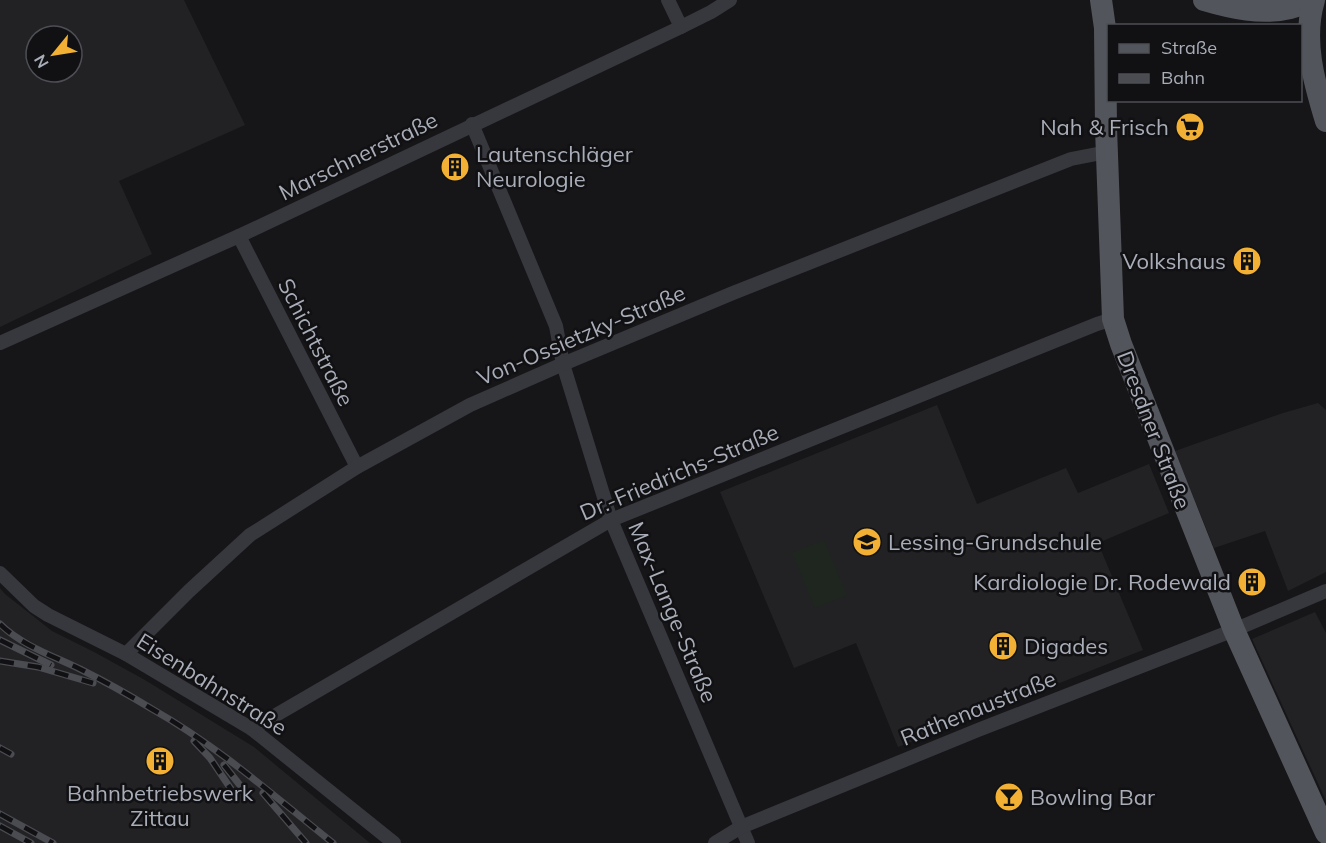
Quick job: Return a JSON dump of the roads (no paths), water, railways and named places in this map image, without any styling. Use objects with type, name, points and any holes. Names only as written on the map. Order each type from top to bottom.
[{"type":"main road","name":"Dresdner Straße","points":[[1101,0],[1105,28],[1113,319],[1120,344],[1234,630],[1326,833]]},
{"type":"main road","points":[[1204,0],[1230,7],[1265,11],[1289,9],[1309,1],[1311,57],[1315,84],[1326,121]]},
{"type":"street","points":[[668,0],[681,27]]},
{"type":"street","name":"Marschnerstraße","points":[[0,343],[239,236],[681,27],[730,0]]},
{"type":"street","name":"Max-Lange-Straße","points":[[472,124],[556,326],[563,364],[611,520],[748,843]]},
{"type":"street","name":"Von-Ossietzky-Straße","points":[[126,654],[189,591],[250,535],[357,467],[470,405],[733,294],[1071,159],[1107,152]]},
{"type":"street","name":"Schichtstraße","points":[[239,236],[357,467]]},
{"type":"street","name":"Dr.-Friedrichs-Straße","points":[[252,729],[611,520],[1113,319]]},
{"type":"street","name":"Eisenbahnstraße","points":[[0,573],[34,606],[48,615],[126,654],[252,729],[394,843]]},
{"type":"street","name":"Rathenaustraße","points":[[715,843],[741,827],[978,729],[1234,630],[1326,591]]},
{"type":"railway","points":[[0,624],[27,644],[98,678],[200,739],[333,843]]},
{"type":"railway","points":[[0,640],[51,665]]},
{"type":"railway","points":[[0,661],[38,667],[93,683]]},
{"type":"railway","points":[[194,741],[210,758],[235,795]]},
{"type":"railway","points":[[0,748],[11,754]]},
{"type":"railway","points":[[224,765],[243,789]]},
{"type":"railway","points":[[263,793],[306,843]]},
{"type":"railway","points":[[0,814],[53,843]]},
{"type":"railway","points":[[0,826],[31,843]]},
{"type":"place","name":"Nah & Frisch","points":[[1190,127]]},
{"type":"place","name":"Lautenschläger Neurologie","points":[[455,167]]},
{"type":"place","name":"Volkshaus","points":[[1247,261]]},
{"type":"place","name":"Lessing-Grundschule","points":[[867,542]]},
{"type":"place","name":"Kardiologie Dr. Rodewald","points":[[1252,582]]},
{"type":"place","name":"Digades","points":[[1003,646]]},
{"type":"place","name":"Bahnbetriebswerk Zittau","points":[[160,761]]},
{"type":"place","name":"Bowling Bar","points":[[1009,797]]}]
